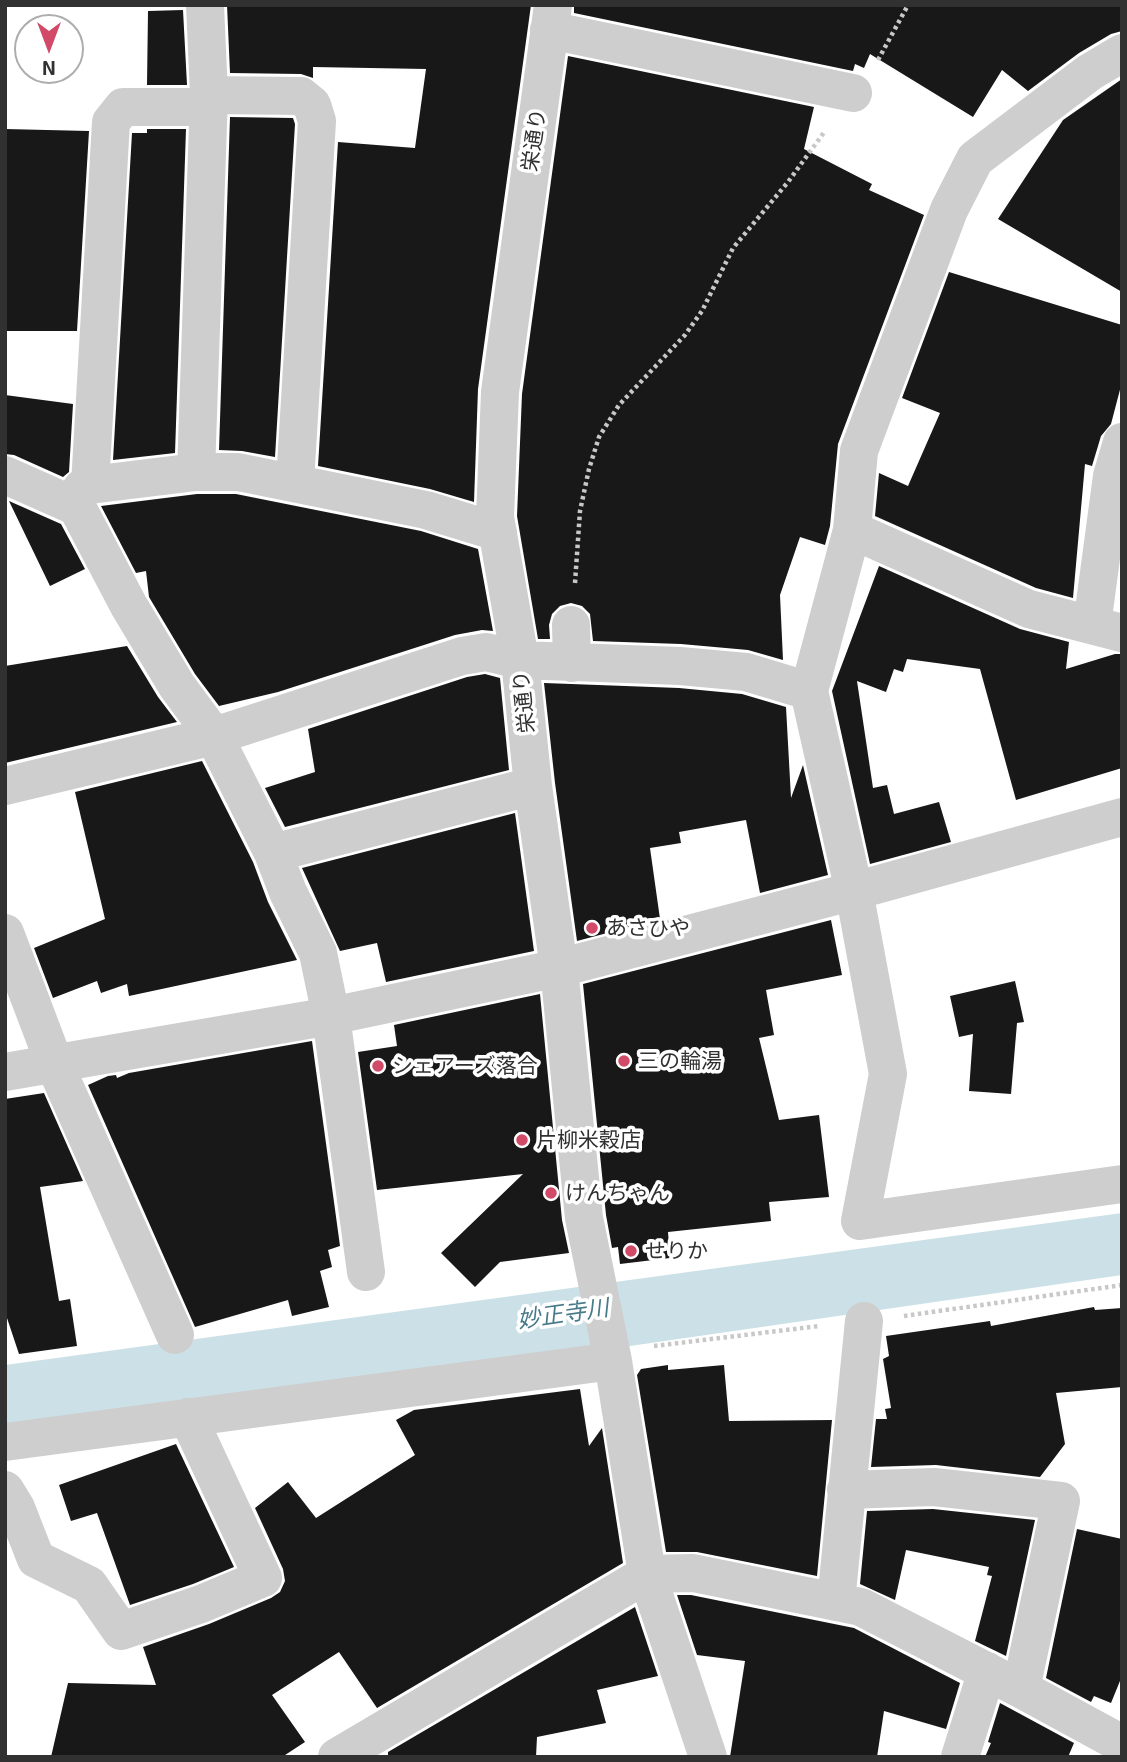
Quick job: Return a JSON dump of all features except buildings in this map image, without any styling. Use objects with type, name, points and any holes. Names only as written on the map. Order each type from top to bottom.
[{"type":"street","points":[[196,472],[209,101],[205,5]]},
{"type":"street","points":[[551,18],[853,93]]},
{"type":"street","name":"栄通り","points":[[551,18],[500,392],[495,517],[520,660],[533,786],[559,968],[584,1219],[620,1399],[647,1574],[708,1757]]},
{"type":"street","points":[[1122,52],[1090,72],[975,159],[949,209],[859,451],[852,530],[809,691],[854,891],[887,1074],[860,1221],[1122,1184]]},
{"type":"street","points":[[295,482],[317,121],[312,105],[302,96],[123,107],[111,122],[81,495],[77,507],[129,606],[177,686],[214,736],[273,853],[288,892],[318,953],[331,1016],[366,1272]]},
{"type":"street","points":[[852,530],[1029,609],[1107,629],[1112,476],[1122,442]]},
{"type":"street","points":[[5,475],[81,495],[196,472],[238,472],[426,510],[498,532]]},
{"type":"street","points":[[571,625],[572,663]]},
{"type":"street","points":[[5,786],[214,736],[462,656],[486,652],[520,660],[746,671],[809,691]]},
{"type":"street","points":[[273,853],[533,786]]},
{"type":"street","points":[[5,1072],[331,1016],[559,968],[1122,817]]},
{"type":"street","points":[[5,933],[55,1065],[175,1335]]},
{"type":"street","points":[[836,1602],[864,1321]]},
{"type":"street","points":[[5,1442],[612,1354]]},
{"type":"street","points":[[5,1490],[16,1508],[36,1559],[89,1586],[121,1631],[201,1604],[263,1578],[188,1417]]},
{"type":"street","points":[[846,1490],[934,1487],[1061,1501],[1021,1689]]},
{"type":"street","points":[[337,1757],[647,1574],[693,1573],[861,1607],[988,1671],[1122,1744]]},
{"type":"street","points":[[960,1757],[988,1671]]},
{"type":"path","points":[[571,625],[580,511],[589,469],[600,437],[619,405],[685,335],[702,312],[733,248],[788,182],[877,62],[908,5]]},
{"type":"water","name":"妙正寺川","points":[[1122,1213],[1122,1275],[630,1346],[5,1430],[5,1365]]},
{"type":"place","name":"あさひや","points":[[592,928]]},
{"type":"place","name":"三の輪湯","points":[[624,1061]]},
{"type":"place","name":"シェアーズ落合","points":[[378,1066]]},
{"type":"place","name":"片柳米穀店","points":[[522,1140]]},
{"type":"place","name":"けんちゃん","points":[[551,1193]]},
{"type":"place","name":"せりか","points":[[631,1251]]}]
